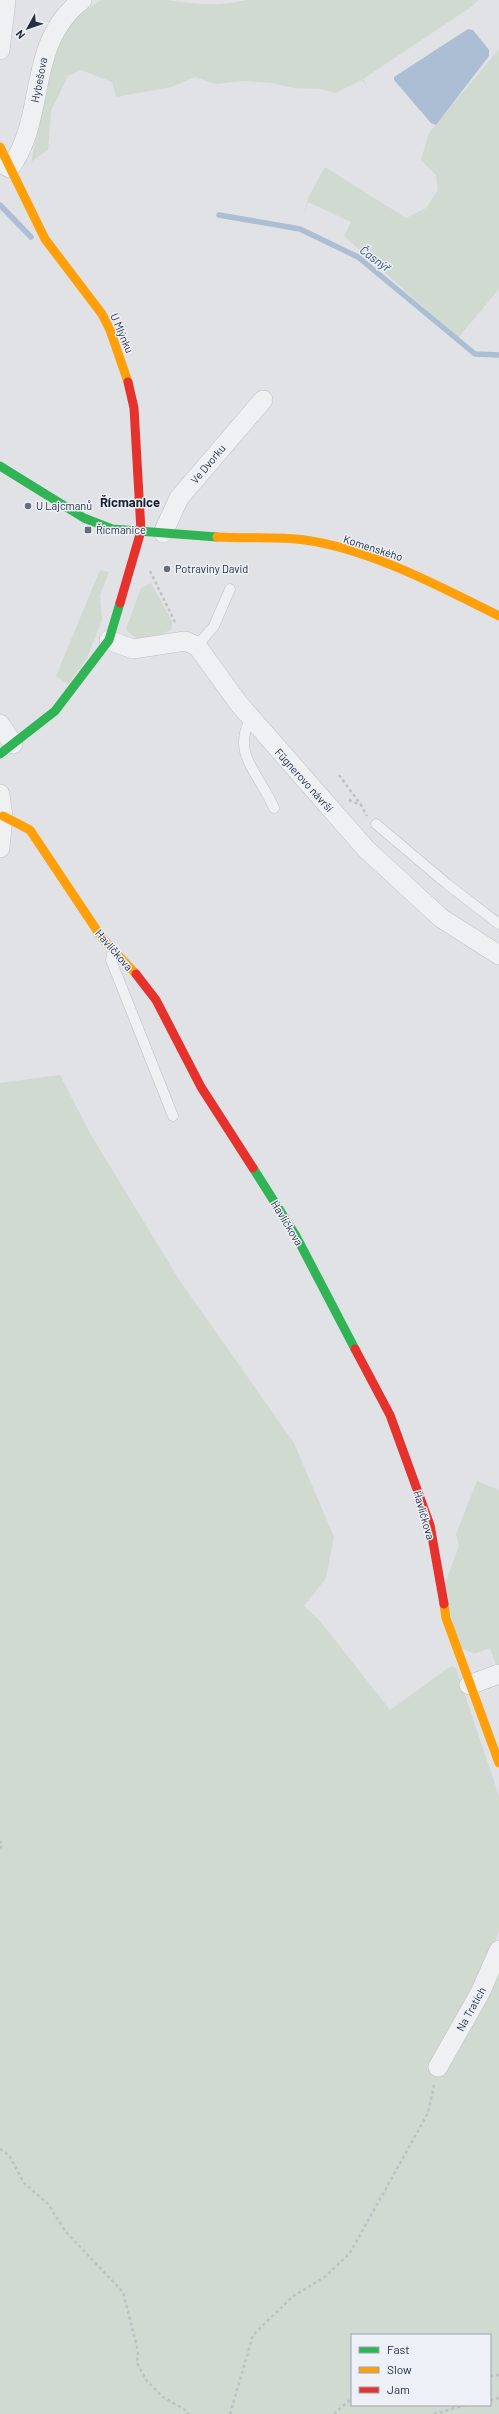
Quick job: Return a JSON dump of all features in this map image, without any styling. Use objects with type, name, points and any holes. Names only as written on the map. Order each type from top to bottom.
[{"type":"street","points":[[0,50],[6,0]]},
{"type":"street","name":"Hybešova","points":[[5,166],[24,146],[45,50],[69,10],[82,0]]},
{"type":"street","name":"U Mlýnku","points":[[0,147],[5,166],[45,239],[102,314],[116,344],[134,408],[141,531],[109,640]]},
{"type":"street","name":"Ve Dvorku","points":[[163,533],[179,498],[262,400]]},
{"type":"street","name":"Komenského","points":[[0,466],[84,518],[112,529],[231,538],[305,540],[356,553],[411,573],[499,616]]},
{"type":"street","points":[[0,724],[7,749],[55,711],[109,640],[133,649],[191,644]]},
{"type":"street","name":"Fügnerovo návrší","points":[[191,644],[251,719],[366,849],[441,918],[499,955]]},
{"type":"street","points":[[0,794],[3,816],[0,848]]},
{"type":"street","name":"Havlíčkova","points":[[3,816],[30,830],[102,938],[156,1000],[201,1087],[296,1236],[390,1415],[430,1525],[446,1618],[469,1685]]},
{"type":"street","points":[[499,1674],[469,1685],[499,1763]]},
{"type":"street","name":"Na Tratích","points":[[438,2066],[480,1993],[499,1950]]},
{"type":"lane","points":[[191,644],[214,626],[230,589]]},
{"type":"lane","points":[[251,719],[244,735],[243,746],[274,808]]},
{"type":"lane","points":[[376,824],[447,884],[499,924]]},
{"type":"lane","points":[[112,948],[111,960],[173,1116]]},
{"type":"path","points":[[149,569],[191,644]]},
{"type":"path","points":[[339,775],[361,805]]},
{"type":"path","points":[[0,1840],[2,1846],[0,1848]]},
{"type":"path","points":[[230,2414],[253,2335],[292,2298],[326,2276],[350,2253],[428,2113],[438,2066]]},
{"type":"path","points":[[0,2149],[9,2155],[24,2183],[48,2204],[65,2231],[124,2292],[138,2351],[137,2363],[147,2381],[163,2396],[187,2411],[188,2414]]},
{"type":"path","points":[[334,2414],[351,2399]]},
{"type":"path","points":[[434,2414],[462,2406]]},
{"type":"shaded area","points":[[101,0],[168,0],[208,4],[247,0],[478,0],[471,7],[363,79],[367,86],[362,80],[335,93],[321,89],[294,88],[272,83],[243,81],[216,84],[195,77],[171,87],[116,97],[112,82],[81,70],[68,76],[51,111],[48,150],[31,162],[54,54],[73,19]]},
{"type":"shaded area","points":[[499,49],[499,289],[458,338],[344,236],[351,222],[308,202],[303,216],[309,196],[325,167],[406,218],[426,208],[438,190],[436,175],[421,160],[429,133]]},
{"type":"shaded area","points":[[100,570],[109,572],[100,595],[102,620],[87,658],[68,684],[56,676]]},
{"type":"shaded area","points":[[151,583],[172,621],[172,629],[148,639],[136,638],[126,629],[141,588]]},
{"type":"shaded area","points":[[60,1075],[91,1135],[180,1281],[294,1443],[334,1537],[326,1578],[304,1606],[320,1621],[390,1710],[451,1666],[456,1668],[499,1796],[499,1931],[485,1969],[499,1966],[499,2414],[0,2414],[0,1083]]},
{"type":"shaded area","points":[[477,1481],[499,1490],[499,1673],[490,1648],[474,1654],[459,1647],[444,1586],[459,1546],[456,1534]]},
{"type":"water","points":[[468,29],[473,30],[489,50],[489,56],[436,125],[431,123],[394,80],[394,77]]},
{"type":"waterway","name":"Časnýř","points":[[0,205],[31,237]]},
{"type":"waterway","name":"Časnýř","points":[[219,215],[300,229],[358,257],[475,354],[499,355]]},
{"type":"traffic: fast","points":[[0,466],[84,518],[112,529],[217,537]]},
{"type":"traffic: fast","points":[[0,754],[55,711],[109,640],[120,603]]},
{"type":"traffic: fast","points":[[253,1168],[296,1236],[355,1349]]},
{"type":"traffic: slow","points":[[0,147],[45,239],[102,314],[110,330],[128,382]]},
{"type":"traffic: slow","points":[[217,537],[305,540],[355,552],[405,570],[499,616]]},
{"type":"traffic: slow","points":[[3,816],[30,830],[102,938],[136,974]]},
{"type":"traffic: slow","points":[[444,1604],[446,1618],[499,1763]]},
{"type":"traffic: jam","points":[[120,603],[141,531],[134,408],[128,382]]},
{"type":"traffic: jam","points":[[136,974],[156,1000],[201,1087],[253,1168]]},
{"type":"traffic: jam","points":[[355,1349],[390,1415],[430,1525],[444,1604]]},
{"type":"place","name":"U Lajcmanů","points":[[28,506]]},
{"type":"place","name":"Řícmanice","points":[[88,530]]},
{"type":"place","name":"Potraviny David","points":[[167,569]]},
{"type":"district","name":"Řícmanice","points":[[130,502]]}]
